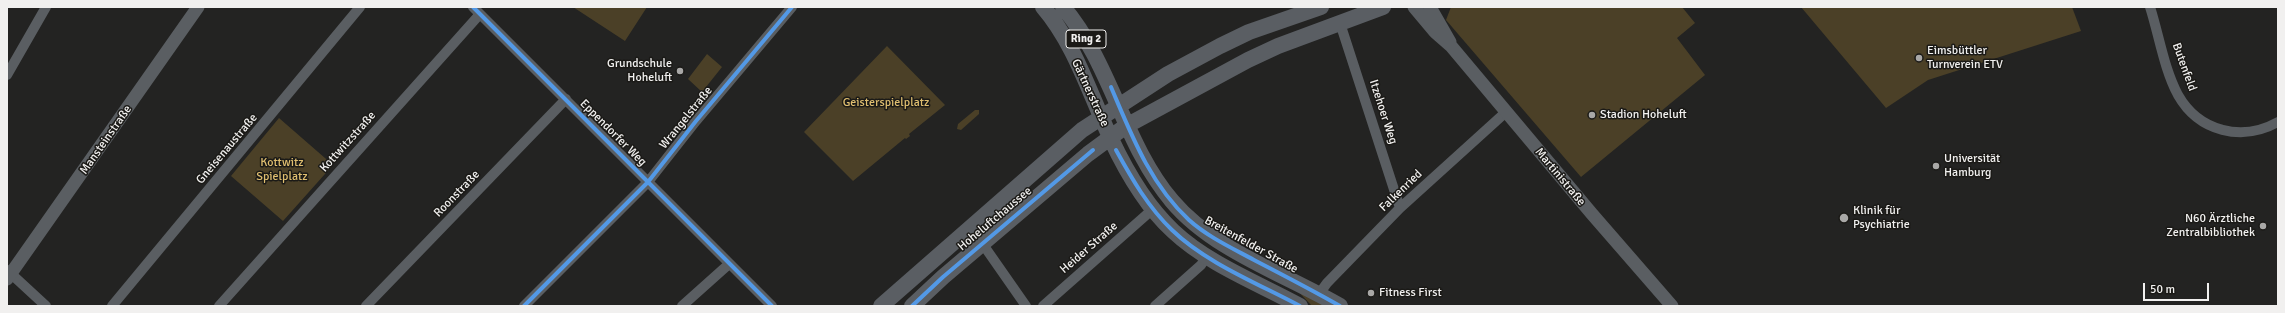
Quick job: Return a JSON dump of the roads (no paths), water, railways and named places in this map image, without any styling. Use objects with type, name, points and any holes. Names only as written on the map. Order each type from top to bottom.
[{"type":"main road","name":"Gärtnerstraße","points":[[1043,7],[1066,42],[1110,138]]},
{"type":"main road","name":"Gärtnerstraße","points":[[1063,7],[1087,41],[1119,106],[1126,126]]},
{"type":"main road","name":"Hoheluftchaussee","points":[[881,306],[1015,187],[1082,130],[1168,74],[1232,40],[1321,7]]},
{"type":"main road","name":"Hoheluftchaussee","points":[[912,306],[982,243],[1093,150],[1126,126],[1248,60],[1292,39],[1383,7]]},
{"type":"main road","name":"Breitenfelder Straße","points":[[1126,126],[1162,189],[1190,220],[1206,233],[1233,249],[1340,306]]},
{"type":"main road","name":"Ring 2","points":[[1110,138],[1130,175],[1153,209],[1172,230],[1207,256],[1300,306]]},
{"type":"street","points":[[7,75],[46,7]]},
{"type":"street","name":"Mansteinstraße","points":[[9,274],[198,7]]},
{"type":"street","name":"Gneisenaustraße","points":[[112,306],[360,7]]},
{"type":"street","name":"Wrangelstraße","points":[[524,306],[648,182],[696,121],[792,7]]},
{"type":"street","name":"Martinistraße","points":[[1414,7],[1435,32],[1451,46],[1672,306]]},
{"type":"street","name":"Martinistraße","points":[[1430,7],[1451,46]]},
{"type":"street","name":"Butenfeld","points":[[2150,7],[2178,94],[2188,109],[2199,120],[2220,130],[2239,133],[2262,130],[2278,122]]},
{"type":"street","name":"Eppendorfer Weg","points":[[477,10],[772,306]]},
{"type":"street","name":"Kottwitzstraße","points":[[219,306],[477,10]]},
{"type":"street","name":"Itzehoer Weg","points":[[1340,23],[1400,208]]},
{"type":"street","name":"Roonstraße","points":[[366,306],[566,99]]},
{"type":"street","name":"Falkenried","points":[[1319,294],[1327,282],[1400,208],[1506,112]]},
{"type":"street","name":"Heider Straße","points":[[1043,306],[1153,209]]},
{"type":"street","points":[[982,243],[1026,306]]},
{"type":"street","points":[[1155,306],[1201,265],[1207,256]]},
{"type":"street","points":[[682,306],[729,264]]},
{"type":"street","points":[[9,274],[46,306]]},
{"type":"place","name":"Eimsbüttler Turnverein ETV","points":[[1919,58]]},
{"type":"place","name":"Grundschule Hoheluft","points":[[680,71]]},
{"type":"place","name":"Stadion Hoheluft","points":[[1592,115]]},
{"type":"place","name":"Universität Hamburg","points":[[1936,166]]},
{"type":"place","name":"Klinik für Psychiatrie","points":[[1844,218]]},
{"type":"place","name":"N60 Ärztliche Zentralbibliothek","points":[[2263,226]]},
{"type":"place","name":"Fitness First","points":[[1371,293]]},
{"type":"park label","name":"Geisterspielplatz","points":[[886,103]]},
{"type":"park label","name":"Kottwitz Spielplatz","points":[[282,170]]}]
